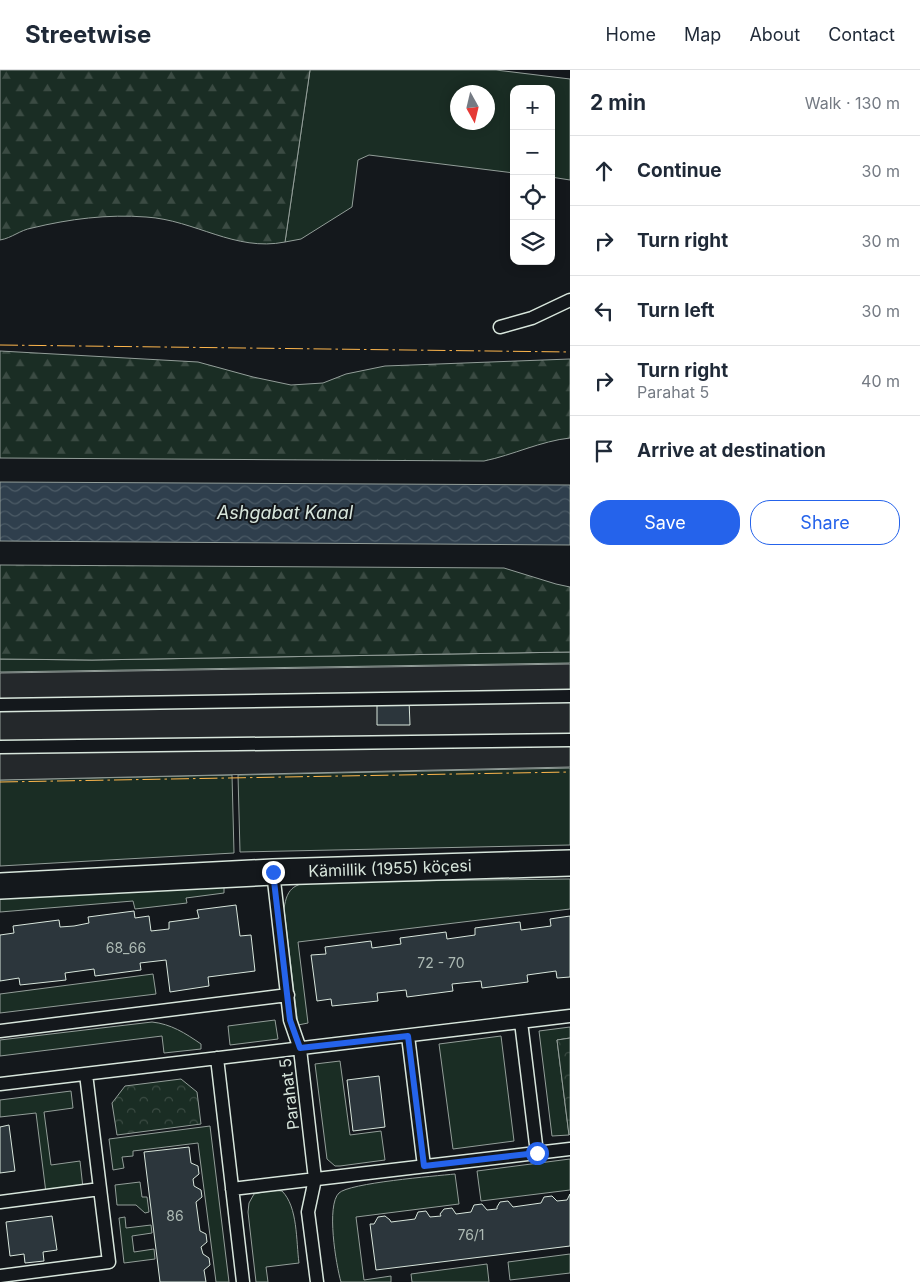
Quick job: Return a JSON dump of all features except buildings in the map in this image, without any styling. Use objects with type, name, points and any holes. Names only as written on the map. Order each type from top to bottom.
[{"type":"street","name":"Kämillik (1955) köçesi","points":[[0,886],[273,872],[570,863]]},
{"type":"lane","points":[[500,327],[532,318],[570,300]]},
{"type":"lane","points":[[0,705],[570,696]]},
{"type":"lane","points":[[0,747],[570,740]]},
{"type":"lane","name":"Parahat 5","points":[[273,872],[290,1020],[300,1048],[315,1179],[308,1212],[317,1282]]},
{"type":"lane","points":[[0,1030],[288,995]]},
{"type":"lane","points":[[0,1084],[570,1016]]},
{"type":"lane","points":[[521,1022],[537,1153]]},
{"type":"lane","points":[[408,1036],[424,1166]]},
{"type":"lane","points":[[217,1058],[243,1282]]},
{"type":"lane","points":[[0,1276],[109,1262],[86,1074]]},
{"type":"lane","points":[[232,1189],[570,1149]]},
{"type":"lane","points":[[0,1202],[100,1189]]},
{"type":"green space","points":[[0,70],[310,70],[285,242],[249,243],[164,219],[132,216],[89,218],[60,222],[28,229],[0,240]]},
{"type":"green space","points":[[310,70],[496,70],[570,79],[570,180],[555,178],[555,85],[510,85],[510,173],[369,155],[358,160],[352,207],[301,239],[285,242]]},
{"type":"green space","points":[[0,351],[198,362],[291,385],[323,383],[346,374],[385,366],[570,359],[570,438],[548,442],[484,461],[0,458]]},
{"type":"green space","points":[[0,565],[504,568],[570,587],[570,652],[92,660],[0,659]]},
{"type":"green space","points":[[570,652],[570,663],[0,672],[0,659],[92,660]]},
{"type":"green space","points":[[570,768],[570,845],[240,852],[238,775]]},
{"type":"green space","points":[[232,775],[234,853],[0,866],[0,780]]},
{"type":"green space","points":[[570,879],[570,909],[298,942],[308,1023],[298,1025],[284,909],[287,895],[294,887],[304,883],[318,882]]},
{"type":"green space","points":[[224,886],[224,893],[186,898],[187,903],[135,909],[133,901],[0,912],[0,898]]},
{"type":"green space","points":[[153,974],[156,994],[0,1013],[0,994]]},
{"type":"green space","points":[[275,1020],[278,1039],[230,1045],[228,1026]]},
{"type":"green space","points":[[152,1022],[172,1027],[183,1033],[201,1044],[201,1049],[164,1053],[162,1036],[0,1056],[0,1040]]},
{"type":"green space","points":[[570,1027],[570,1038],[557,1040],[569,1135],[552,1136],[539,1031]]},
{"type":"green space","points":[[501,1036],[514,1141],[453,1149],[439,1044]]},
{"type":"green space","points":[[570,1038],[570,1134],[569,1135],[557,1040]]},
{"type":"green space","points":[[340,1061],[350,1135],[381,1131],[385,1160],[335,1166],[327,1159],[315,1064]]},
{"type":"green space","points":[[181,1079],[197,1092],[201,1124],[117,1135],[112,1103],[125,1086]]},
{"type":"green space","points":[[71,1091],[73,1108],[44,1112],[51,1165],[80,1161],[83,1188],[46,1193],[36,1113],[0,1117],[0,1100]]},
{"type":"green space","points":[[210,1126],[229,1282],[216,1282],[198,1143],[133,1151],[133,1156],[122,1157],[124,1168],[113,1170],[109,1139]]},
{"type":"green space","points":[[570,1159],[570,1190],[481,1201],[477,1171]]},
{"type":"green space","points":[[455,1174],[459,1204],[356,1217],[364,1280],[391,1276],[391,1282],[341,1282],[333,1236],[333,1210],[339,1193],[346,1189],[375,1183]]},
{"type":"green space","points":[[140,1182],[142,1197],[147,1197],[149,1212],[145,1213],[136,1205],[117,1205],[115,1185]]},
{"type":"green space","points":[[272,1190],[282,1191],[291,1206],[294,1215],[299,1263],[266,1267],[268,1282],[256,1282],[248,1212],[249,1203],[254,1194]]},
{"type":"green space","points":[[125,1217],[126,1228],[151,1225],[152,1233],[132,1236],[134,1252],[154,1249],[155,1259],[124,1263],[119,1218]]},
{"type":"green space","points":[[570,1254],[570,1273],[510,1280],[508,1262]]},
{"type":"green space","points":[[487,1264],[489,1282],[412,1282],[411,1274]]},
{"type":"shaded area","points":[[570,664],[570,767],[0,780],[0,673]]},
{"type":"water","name":"Ashgabat Kanal","points":[[0,482],[570,485],[570,545],[0,541]]},
{"type":"power","points":[[0,345],[570,352]]},
{"type":"power","points":[[0,782],[570,772]]},
{"type":"route","points":[[273,872],[290,1020],[300,1048],[408,1036],[424,1166],[537,1153]]}]
